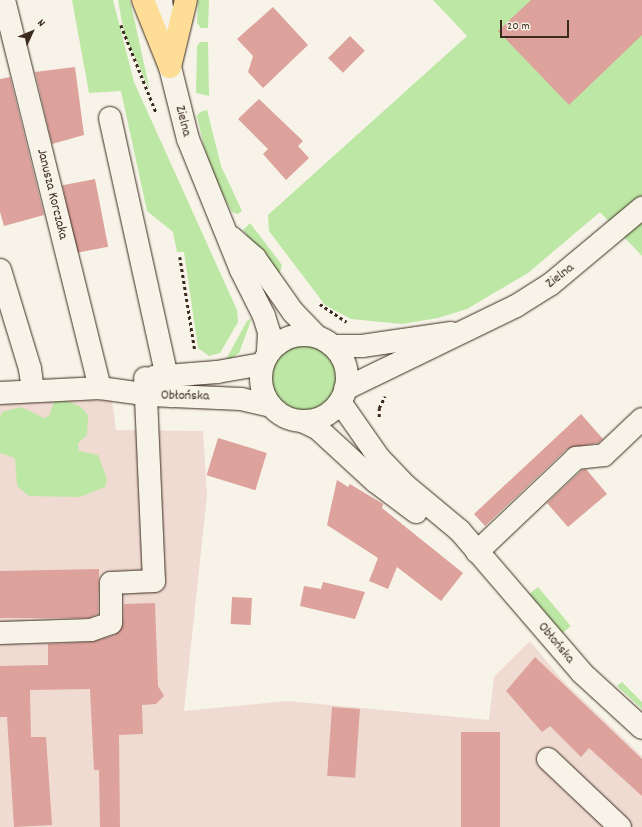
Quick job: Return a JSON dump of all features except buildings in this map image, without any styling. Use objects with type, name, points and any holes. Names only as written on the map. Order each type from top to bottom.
[{"type":"main road","points":[[143,0],[170,68]]},
{"type":"main road","points":[[170,68],[186,0]]},
{"type":"street","name":"Janusza Korczaka","points":[[4,0],[100,388]]},
{"type":"street","name":"Zielna","points":[[161,0],[170,68],[194,160],[264,316],[269,332],[265,359]]},
{"type":"street","points":[[110,118],[169,386]]},
{"type":"street","name":"Zielna","points":[[343,396],[468,331],[551,284],[642,208]]},
{"type":"street","name":"Zielna","points":[[228,235],[255,258],[293,312],[324,341],[362,346],[468,331]]},
{"type":"street","points":[[0,270],[30,369],[32,390]]},
{"type":"street","points":[[289,337],[324,341],[345,366],[343,396],[330,413],[316,420],[302,421],[290,419],[271,406],[261,386],[265,359],[289,337]]},
{"type":"street","name":"Obłońska","points":[[169,386],[265,359]]},
{"type":"street","points":[[0,633],[91,630],[111,623],[111,583],[154,581],[146,386]]},
{"type":"street","name":"Obłońska","points":[[0,393],[32,390],[169,386],[271,406]]},
{"type":"street","name":"Obłońska","points":[[343,396],[379,458],[406,486],[460,531],[582,673],[642,728]]},
{"type":"street","points":[[477,552],[576,458],[604,455],[642,419]]},
{"type":"street","name":"Obłońska","points":[[302,421],[317,428],[402,502],[477,552]]},
{"type":"street","points":[[548,759],[620,827]]},
{"type":"path","points":[[180,257],[195,354]]},
{"type":"path","points":[[316,301],[338,318],[352,324]]},
{"type":"path","points":[[380,425],[379,408],[388,393]]},
{"type":"shaded area","points":[[112,400],[116,430],[203,431],[207,495],[184,711],[287,701],[489,720],[494,677],[530,641],[563,681],[642,756],[642,827],[0,827],[0,401]]},
{"type":"green space","points":[[72,0],[113,0],[134,82],[237,310],[238,322],[220,353],[209,356],[198,348],[184,252],[177,252],[173,232],[147,211],[121,91],[89,93]]},
{"type":"green space","points":[[118,0],[130,0],[150,91],[124,33]]},
{"type":"green space","points":[[198,0],[209,0],[208,28],[201,28],[197,23]]},
{"type":"green space","points":[[433,0],[642,0],[642,256],[600,212],[528,273],[467,309],[438,318],[402,324],[351,319],[325,305],[269,231],[268,215],[467,36]]},
{"type":"green space","points":[[200,42],[208,42],[209,96],[196,93],[197,46]]},
{"type":"green space","points":[[207,110],[221,166],[242,211],[238,214],[232,212],[220,190],[204,147],[197,116],[200,112]]},
{"type":"green space","points":[[250,223],[282,265],[279,276],[243,230]]},
{"type":"green space","points":[[252,318],[239,353],[224,363],[247,321]]},
{"type":"green space","points":[[297,344],[311,344],[323,349],[333,359],[338,371],[338,385],[333,397],[323,407],[311,412],[297,412],[285,407],[275,397],[270,385],[270,371],[275,359],[285,349]]},
{"type":"green space","points":[[65,400],[81,407],[88,415],[87,435],[78,443],[79,451],[98,455],[107,479],[105,487],[80,497],[29,496],[17,486],[15,458],[0,453],[0,417],[2,412],[21,407],[44,418],[49,416],[54,402]]},
{"type":"green space","points":[[538,587],[571,626],[562,633],[530,594]]},
{"type":"green space","points":[[622,682],[642,702],[642,709],[617,686]]}]
